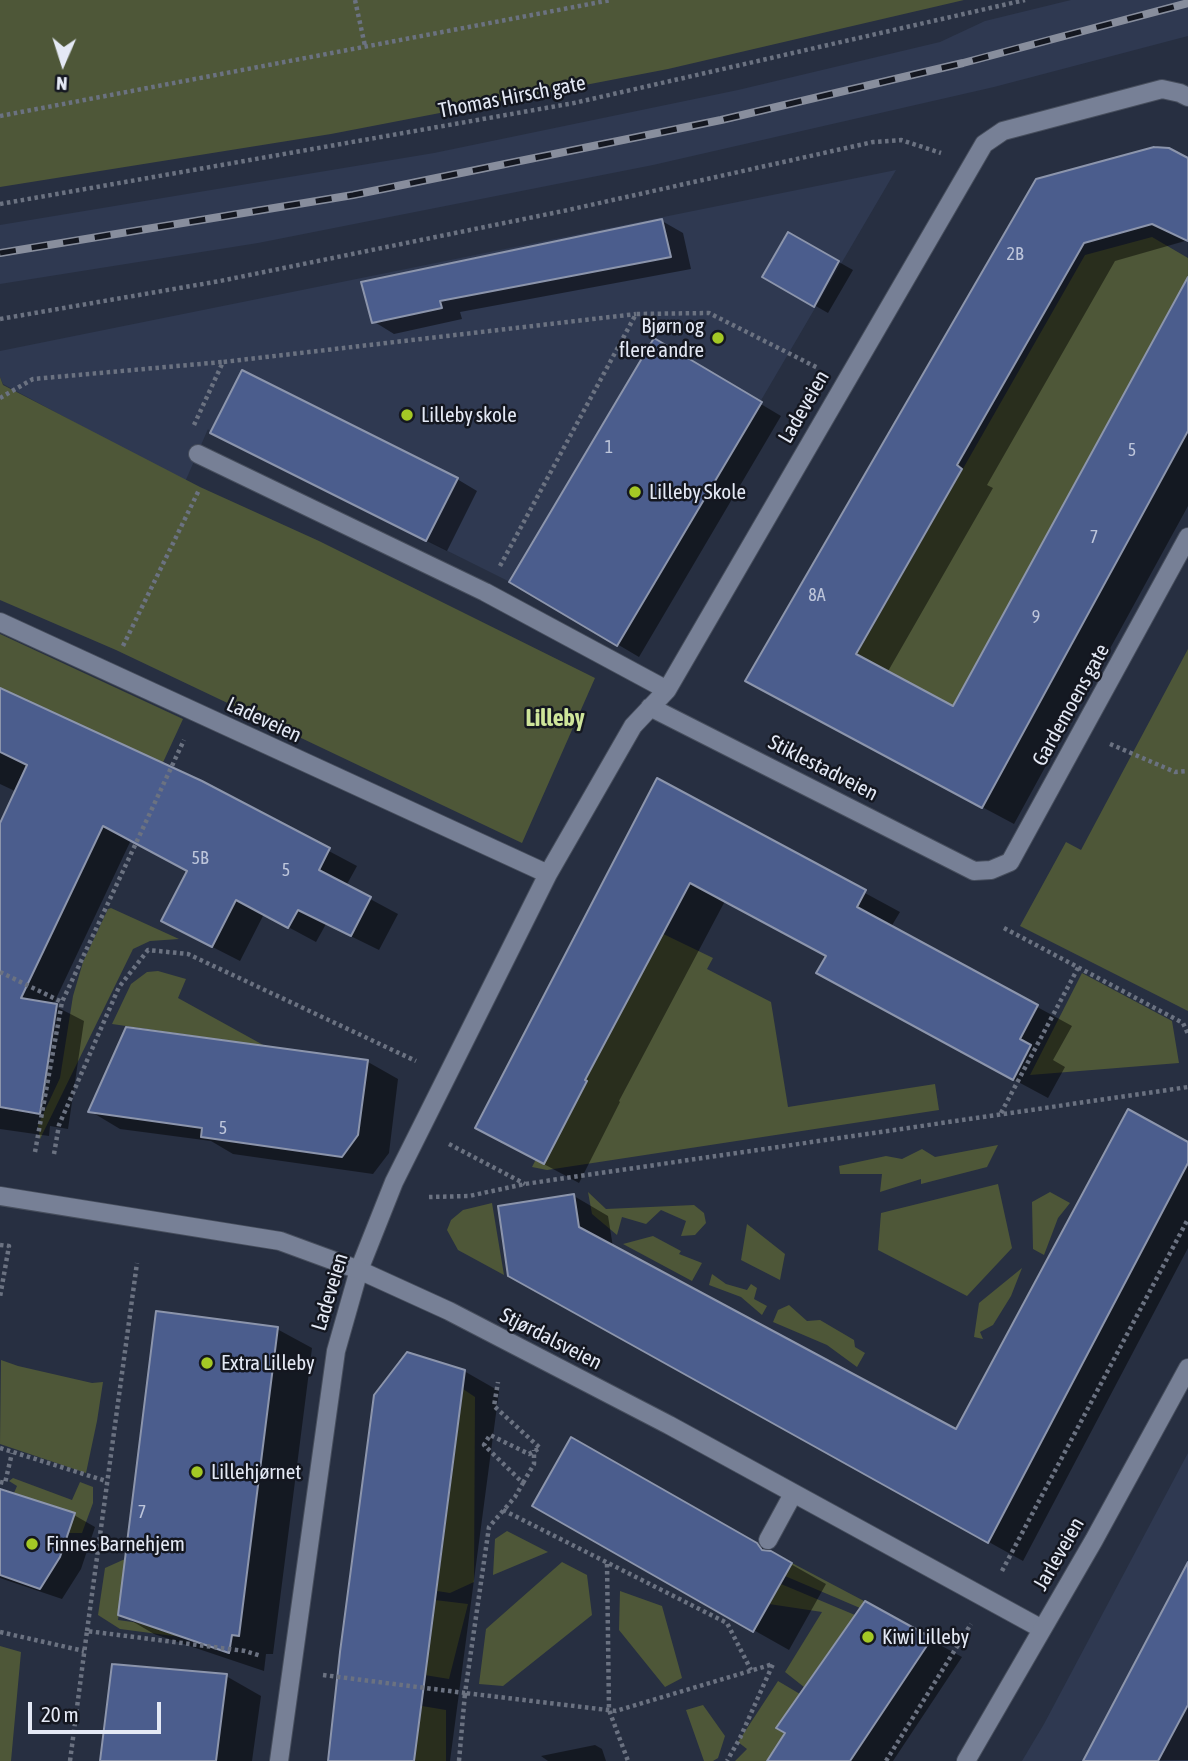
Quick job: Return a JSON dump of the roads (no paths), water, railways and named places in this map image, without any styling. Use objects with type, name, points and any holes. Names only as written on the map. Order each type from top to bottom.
[{"type":"street","name":"Ladeveien","points":[[279,1761],[336,1351],[359,1270],[394,1182],[548,874],[633,726],[667,690],[984,144],[1003,131],[1162,89],[1188,97]]},
{"type":"street","points":[[206,457],[485,592],[667,690]]},
{"type":"street","name":"Gardemoens gate","points":[[974,871],[991,870],[1010,862],[1188,537]]},
{"type":"street","name":"Ladeveien","points":[[0,622],[548,874]]},
{"type":"street","name":"Stiklestadveien","points":[[650,707],[974,871]]},
{"type":"street","name":"Stjørdalsveien","points":[[0,1196],[280,1241],[359,1270],[449,1311],[644,1412],[1042,1629]]},
{"type":"street","name":"Jarleveien","points":[[966,1761],[1094,1540],[1188,1368]]},
{"type":"street","points":[[768,1540],[793,1494]]},
{"type":"railway","points":[[0,253],[353,195],[721,120],[963,63],[1188,3]]},
{"type":"place","name":"Bjørn og flere andre","points":[[718,338]]},
{"type":"place","name":"Lilleby skole","points":[[407,415]]},
{"type":"place","name":"Lilleby Skole","points":[[635,492]]},
{"type":"place","name":"Extra Lilleby","points":[[207,1363]]},
{"type":"place","name":"Lillehjørnet","points":[[197,1472]]},
{"type":"place","name":"Finnes Barnehjem","points":[[32,1544]]},
{"type":"place","name":"Kiwi Lilleby","points":[[868,1637]]},
{"type":"district","name":"Lilleby","points":[[555,718]]}]
